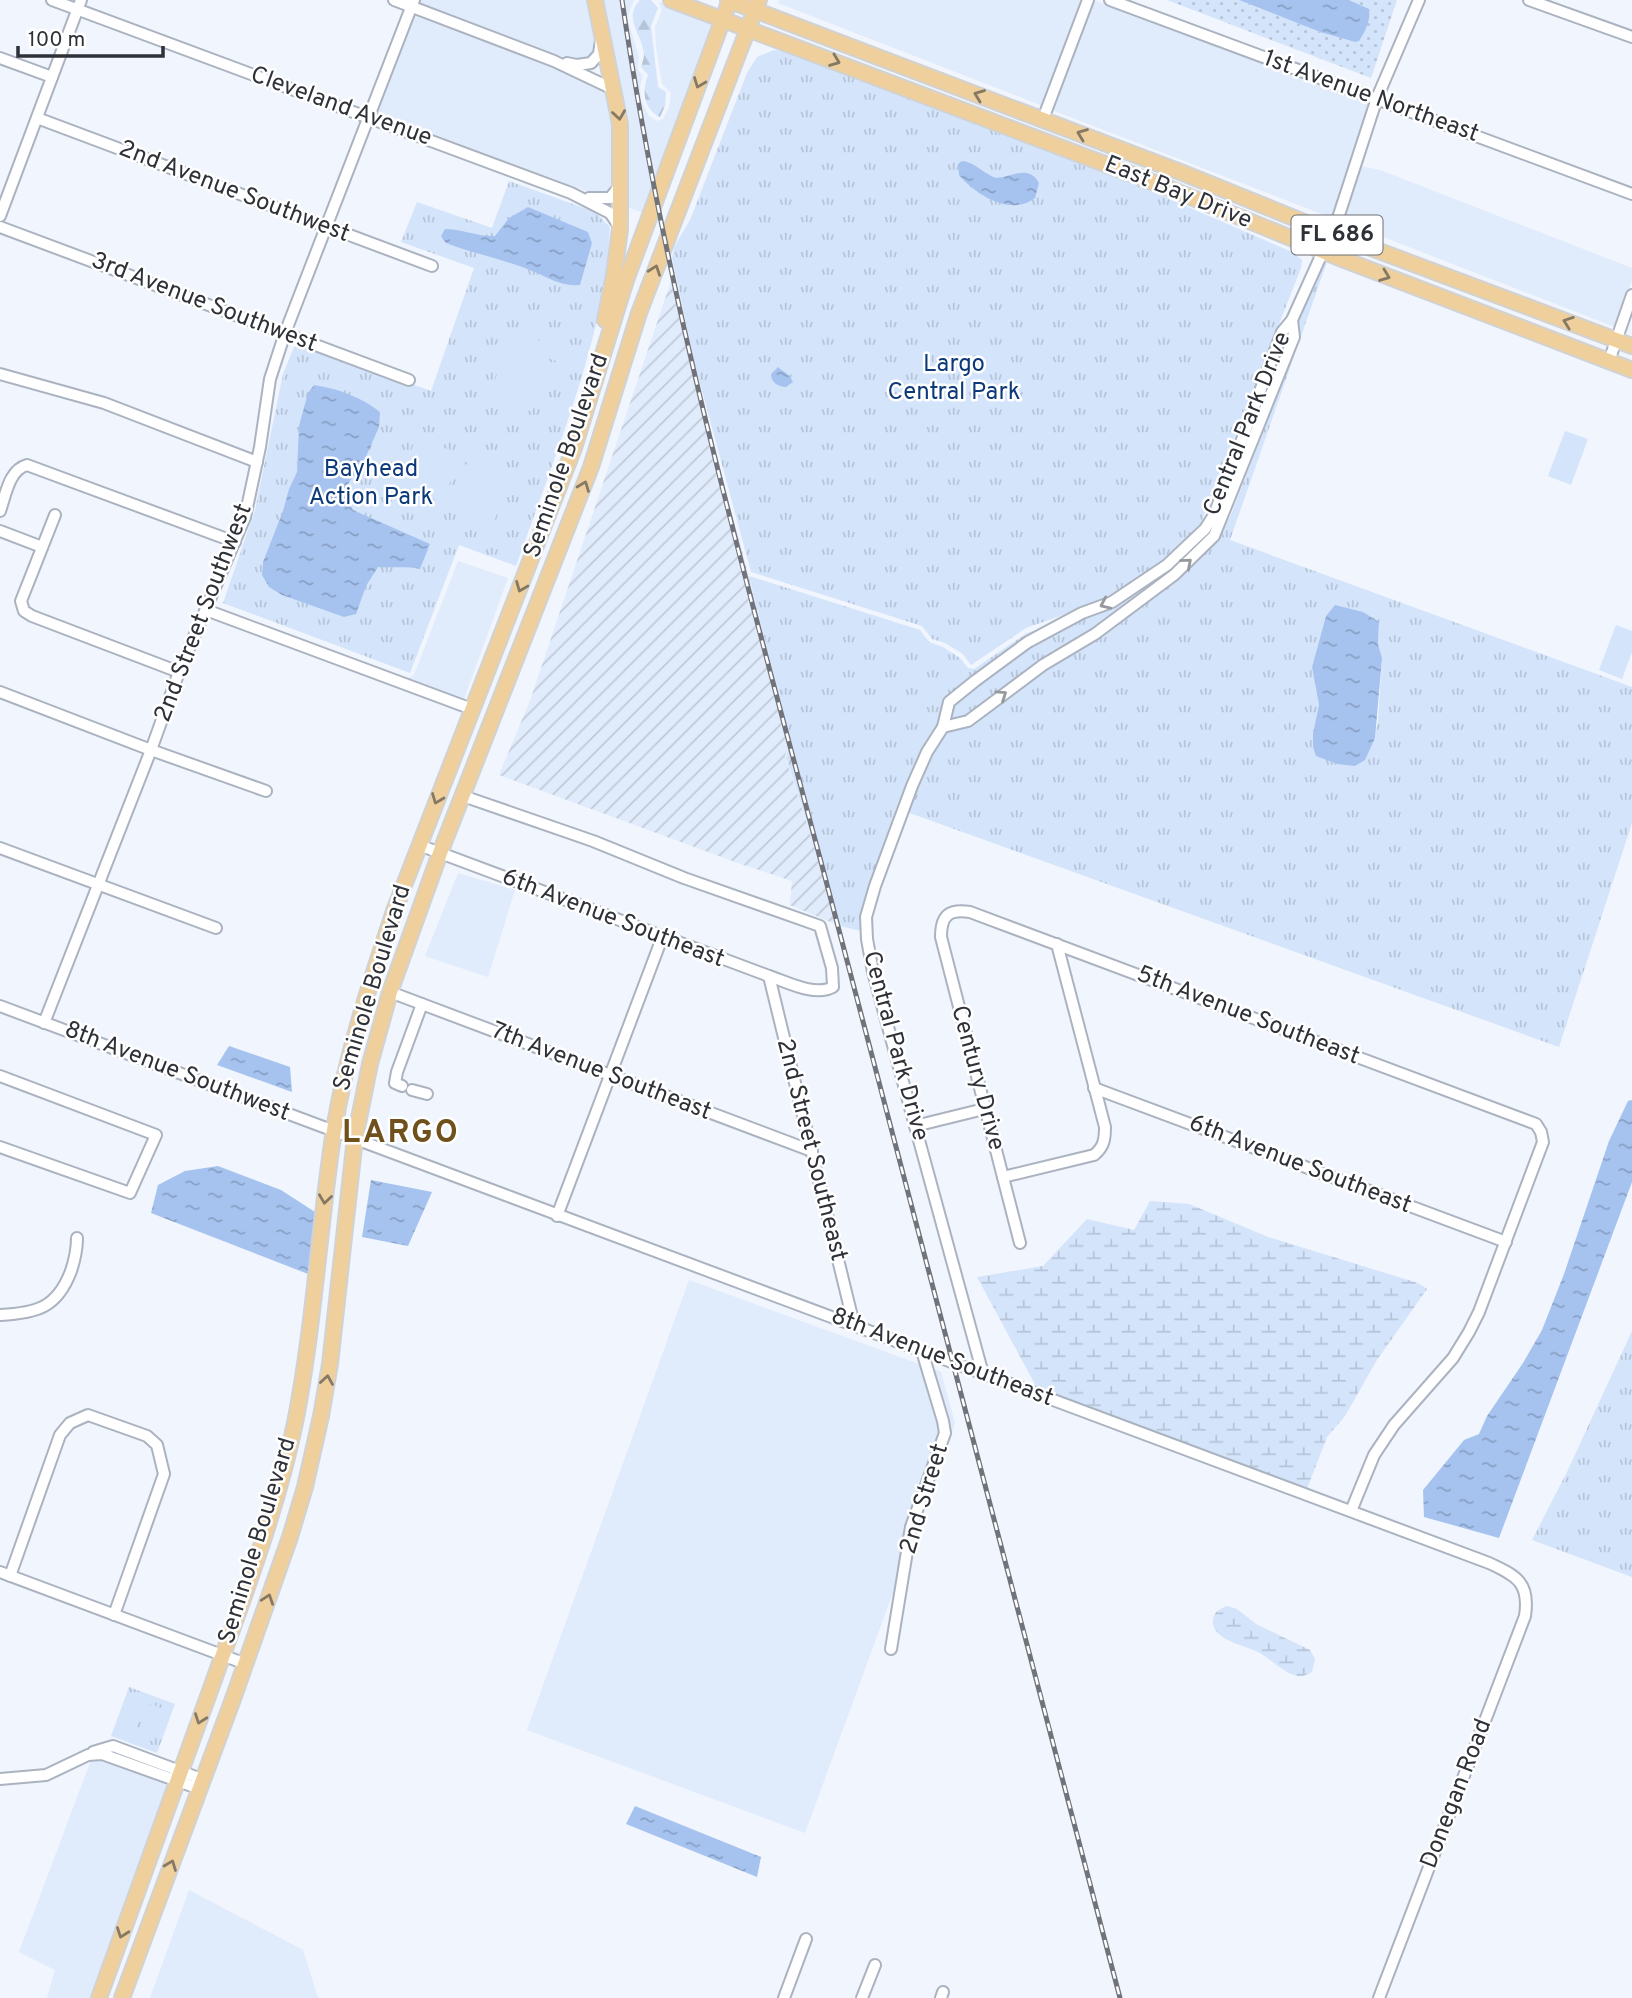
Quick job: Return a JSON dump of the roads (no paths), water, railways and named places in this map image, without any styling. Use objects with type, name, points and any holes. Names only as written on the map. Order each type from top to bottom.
[{"type":"main road","points":[[595,0],[620,124],[620,229],[603,329],[606,345]]},
{"type":"main road","name":"East Bay Drive","points":[[671,0],[1171,189],[1322,251],[1632,369]]},
{"type":"main road","name":"East Bay Drive","points":[[730,0],[757,5],[1331,233],[1632,346]]},
{"type":"main road","name":"Seminole Boulevard","points":[[99,1998],[265,1534],[295,1423],[334,1131],[348,1062],[369,984],[419,845],[574,448],[634,257],[730,0]]},
{"type":"main road","name":"Seminole Boulevard","points":[[122,1998],[246,1664],[290,1537],[321,1416],[355,1139],[370,1064],[390,992],[440,853],[591,467],[643,302],[757,5]]},
{"type":"main road","points":[[594,385],[616,391]]},
{"type":"main road","points":[[539,542],[560,550]]},
{"type":"main road","points":[[472,709],[493,719]]},
{"type":"street","name":"Cleveland Avenue","points":[[52,0],[79,5],[579,197],[610,213],[620,229]]},
{"type":"street","points":[[394,0],[413,3],[554,61],[615,90]]},
{"type":"street","points":[[1043,119],[1088,0]]},
{"type":"street","name":"1st Avenue Northeast","points":[[1110,0],[1632,194]]},
{"type":"street","name":"Central Park Drive","points":[[983,1374],[873,972],[866,917],[875,886],[912,786],[927,752],[943,726],[949,702],[1028,642],[1112,602],[1167,565],[1205,529],[1214,516],[1282,332],[1292,320],[1331,233],[1377,98],[1419,0]]},
{"type":"street","points":[[1529,0],[1632,37]]},
{"type":"street","name":"2nd Street Southwest","points":[[44,1023],[179,672],[235,542],[250,498],[270,379],[285,333],[413,3]]},
{"type":"street","points":[[0,216],[79,5]]},
{"type":"street","points":[[554,61],[577,65],[591,62],[599,54],[603,33]]},
{"type":"street","points":[[0,58],[52,77]]},
{"type":"street","name":"2nd Avenue Southwest","points":[[37,118],[432,266]]},
{"type":"street","points":[[579,197],[610,198],[615,195],[620,185]]},
{"type":"street","name":"3rd Avenue Southwest","points":[[0,227],[409,380]]},
{"type":"street","points":[[1609,361],[1632,295]]},
{"type":"street","name":"Central Park Drive","points":[[943,726],[968,721],[1043,666],[1095,634],[1174,575],[1214,536],[1294,337],[1292,320]]},
{"type":"street","points":[[0,374],[104,403],[257,462]]},
{"type":"street","points":[[0,511],[14,473],[19,467],[27,465],[235,542]]},
{"type":"street","points":[[55,515],[21,601],[24,611],[179,672]]},
{"type":"street","points":[[0,531],[42,547]]},
{"type":"street","points":[[206,610],[472,709]]},
{"type":"street","points":[[0,692],[266,791]]},
{"type":"street","name":"6th Avenue Southeast","points":[[419,845],[769,976],[809,989],[827,990],[833,987],[832,968],[820,926],[684,878],[593,841],[463,796]]},
{"type":"street","points":[[0,848],[216,928]]},
{"type":"street","name":"5th Avenue Southeast","points":[[948,914],[959,910],[970,912],[1536,1124],[1543,1142],[1506,1242]]},
{"type":"street","name":"Century Drive","points":[[948,914],[941,925],[941,936],[1020,1243]]},
{"type":"street","points":[[558,1216],[662,938]]},
{"type":"street","points":[[1003,1177],[1094,1155],[1105,1140],[1105,1127],[1057,944]]},
{"type":"street","name":"2nd Street Southeast","points":[[769,976],[854,1325]]},
{"type":"street","name":"7th Avenue Southeast","points":[[390,992],[812,1151]]},
{"type":"street","points":[[422,1004],[395,1083],[427,1094]]},
{"type":"street","name":"8th Avenue Southwest","points":[[0,1006],[355,1139]]},
{"type":"street","points":[[0,1076],[156,1135],[130,1193],[0,1147]]},
{"type":"street","name":"6th Avenue Southeast","points":[[1094,1088],[1506,1242]]},
{"type":"street","points":[[915,1126],[984,1109]]},
{"type":"street","name":"8th Avenue Southeast","points":[[355,1139],[1489,1563],[1509,1573],[1524,1588]]},
{"type":"street","points":[[0,1315],[24,1314],[55,1300],[65,1286],[77,1254],[77,1238]]},
{"type":"street","points":[[1351,1511],[1374,1455],[1394,1424],[1453,1358],[1469,1332],[1506,1242]]},
{"type":"street","name":"2nd Street","points":[[891,1649],[911,1527],[945,1433],[922,1351]]},
{"type":"street","points":[[114,1615],[164,1474],[157,1445],[147,1436],[88,1415],[70,1423],[60,1436],[5,1574],[114,1615],[223,1655],[246,1664]]},
{"type":"street","name":"Donegan Road","points":[[1379,1998],[1525,1616],[1527,1600],[1524,1588]]},
{"type":"street","points":[[0,1779],[46,1775],[100,1748],[113,1746],[202,1784]]},
{"type":"street","points":[[784,1998],[806,1939]]},
{"type":"street","points":[[862,1998],[875,1965]]},
{"type":"water","points":[[1239,0],[1349,0],[1369,9],[1369,17],[1359,41],[1355,42],[1320,32]]},
{"type":"water","points":[[962,161],[996,178],[1020,173],[1030,174],[1039,183],[1035,198],[1015,205],[984,196],[959,175],[958,164]]},
{"type":"water","points":[[528,207],[588,232],[592,243],[580,285],[561,283],[457,247],[446,243],[441,236],[445,229],[495,236],[509,218]]},
{"type":"water","points":[[778,367],[793,382],[786,387],[778,385],[772,379],[771,374]]},
{"type":"water","points":[[314,385],[349,394],[380,412],[379,427],[365,459],[346,487],[346,498],[353,510],[430,544],[420,569],[378,567],[366,586],[356,614],[344,617],[282,595],[269,587],[262,575],[263,562],[297,472],[299,426],[308,393]]},
{"type":"water","points":[[1335,605],[1363,612],[1379,622],[1378,644],[1382,658],[1375,738],[1365,760],[1355,766],[1337,764],[1316,756],[1313,747],[1319,705],[1312,667],[1326,616]]},
{"type":"water","points":[[229,1046],[290,1067],[292,1092],[217,1065]]},
{"type":"water","points":[[1632,1100],[1632,1182],[1499,1538],[1424,1517],[1423,1490],[1464,1440],[1479,1434],[1487,1416],[1542,1330],[1609,1141],[1628,1101]]},
{"type":"water","points":[[218,1166],[281,1190],[315,1212],[308,1274],[151,1213],[158,1185],[185,1171]]},
{"type":"water","points":[[371,1180],[432,1192],[408,1246],[362,1237]]},
{"type":"water","points":[[635,1806],[761,1857],[757,1877],[626,1824]]},
{"type":"railway","points":[[622,0],[661,222],[738,550],[1120,1998]]},
{"type":"district","name":"LARGO","points":[[401,1134]]},
{"type":"park label","name":"Largo Central Park","points":[[954,379]]},
{"type":"park label","name":"Bayhead Action Park","points":[[371,484]]}]
